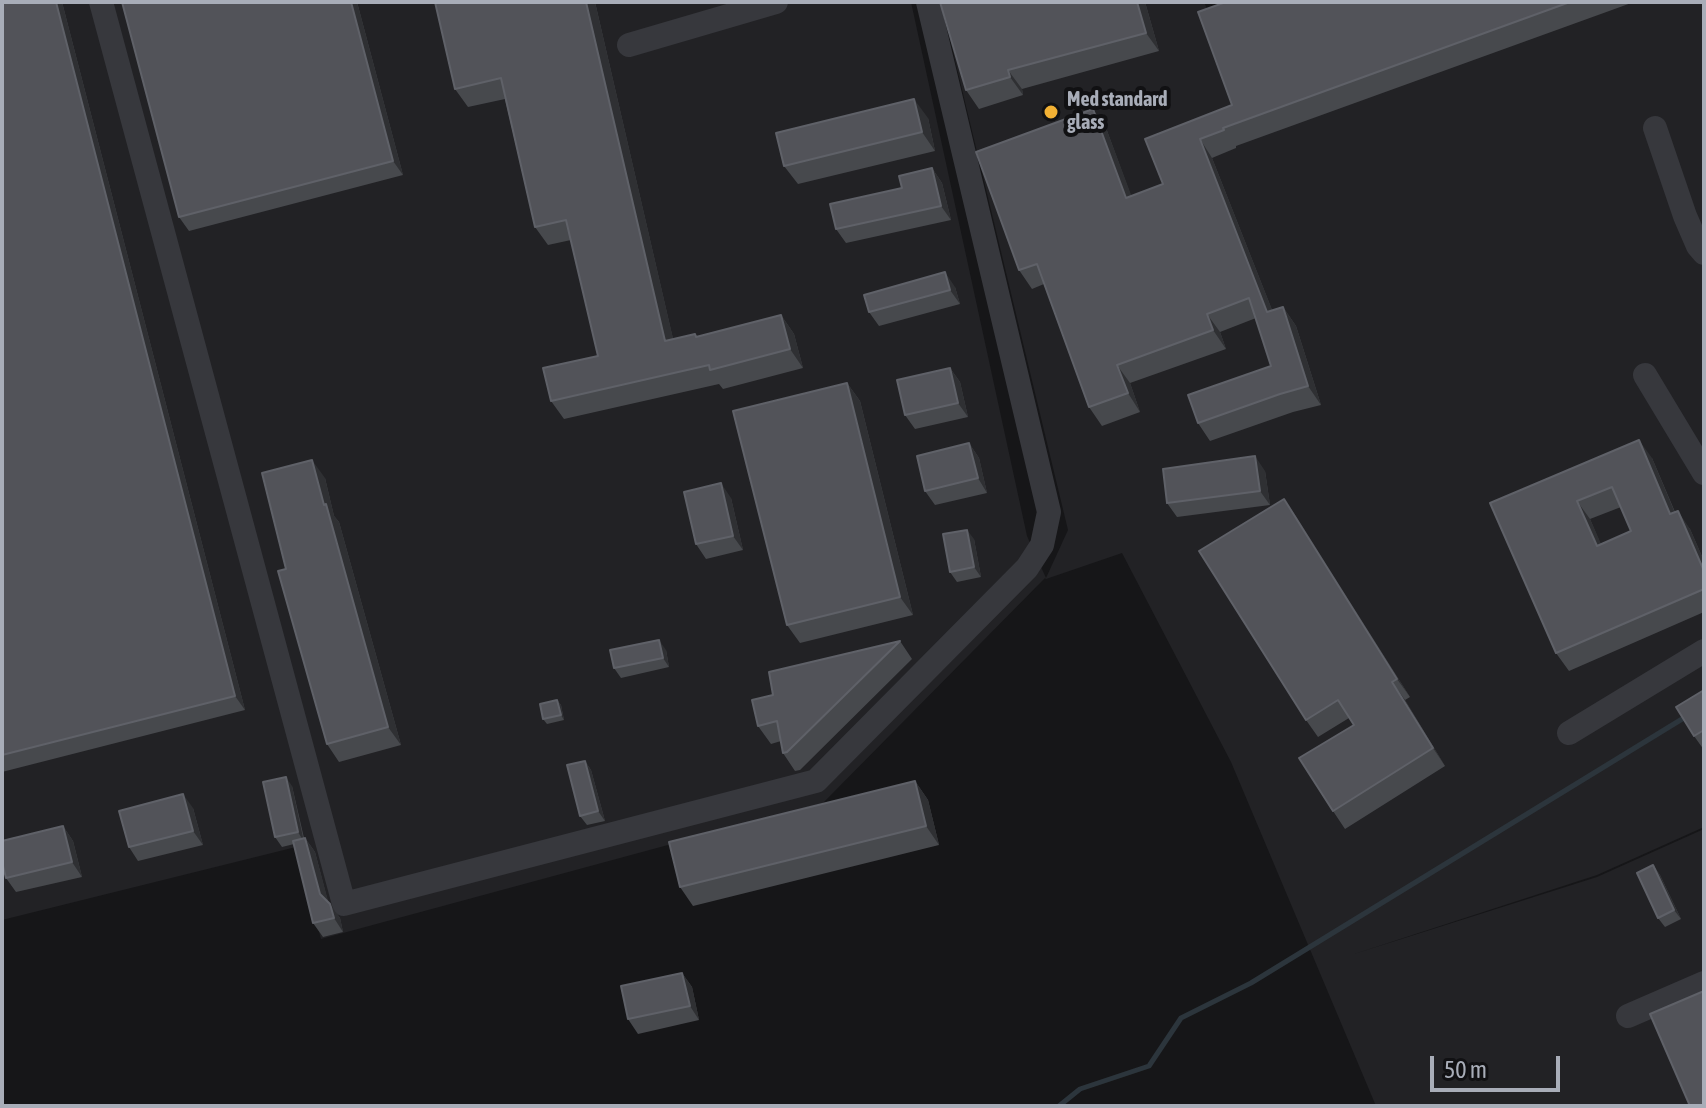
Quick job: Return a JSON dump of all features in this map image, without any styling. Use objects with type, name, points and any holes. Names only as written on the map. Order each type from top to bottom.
[{"type":"street","points":[[101,2],[344,904],[816,781],[1027,568],[1042,545],[1049,512],[928,2]]},
{"type":"street","points":[[629,45],[776,2]]},
{"type":"street","points":[[1655,128],[1685,216],[1704,253]]},
{"type":"street","points":[[1645,375],[1704,473]]},
{"type":"street","points":[[1569,733],[1704,651]]},
{"type":"street","points":[[1628,1016],[1704,983]]},
{"type":"shaded area","points":[[2,2],[911,2],[1027,536],[1046,578],[1068,530],[941,2],[1204,2],[1211,18],[1255,2],[1704,2],[1704,827],[1597,875],[1351,955],[1597,877],[1704,829],[1704,1106],[1376,1106],[1231,762],[1122,553],[1046,579],[1045,578],[823,803],[321,939],[296,847],[2,920]]},
{"type":"building","points":[[2,2],[56,2],[235,696],[2,755]]},
{"type":"building","points":[[122,2],[351,2],[393,161],[179,217]]},
{"type":"building","points":[[435,2],[586,2],[665,341],[695,334],[696,337],[781,315],[790,349],[710,370],[709,365],[551,401],[543,368],[598,356],[566,220],[535,227],[501,78],[455,89]]},
{"type":"building","points":[[940,2],[1137,2],[1146,33],[1008,70],[1010,77],[966,90]]},
{"type":"building","points":[[1226,2],[1570,2],[1200,139],[1267,312],[1283,307],[1308,386],[1198,423],[1188,395],[1271,366],[1249,298],[1207,314],[1213,330],[1117,365],[1128,393],[1089,407],[1037,264],[1019,270],[976,152],[1093,109],[1126,198],[1163,184],[1145,139],[1232,105],[1198,12]]},
{"type":"building","points":[[914,99],[922,132],[784,166],[776,133]]},
{"type":"building","points":[[932,168],[941,206],[836,229],[830,204],[902,188],[899,176]]},
{"type":"building","points":[[945,272],[950,290],[869,312],[864,295]]},
{"type":"building","points":[[950,368],[958,403],[905,415],[897,380]]},
{"type":"building","points":[[847,383],[900,597],[787,625],[733,411]]},
{"type":"building","points":[[1639,440],[1670,514],[1678,511],[1704,571],[1704,589],[1556,653],[1490,503]],"holes":[[[1612,487],[1631,531],[1597,546],[1577,501]]]},
{"type":"building","points":[[969,443],[978,478],[925,491],[917,456]]},
{"type":"building","points":[[1255,456],[1260,491],[1167,503],[1163,469]]},
{"type":"building","points":[[312,460],[388,727],[327,744],[278,571],[286,569],[262,473]]},
{"type":"building","points":[[721,483],[733,536],[696,544],[684,492]]},
{"type":"building","points":[[1284,499],[1397,679],[1392,682],[1433,748],[1333,811],[1299,758],[1354,725],[1338,700],[1306,720],[1199,551]]},
{"type":"building","points":[[967,530],[974,567],[950,572],[943,534]]},
{"type":"building","points":[[659,640],[663,658],[614,668],[610,650]]},
{"type":"building","points":[[900,641],[787,752],[783,753],[777,721],[758,726],[752,700],[773,695],[769,672]]},
{"type":"building","points":[[1704,690],[1704,730],[1694,736],[1676,707]]},
{"type":"building","points":[[557,700],[561,715],[543,719],[540,704]]},
{"type":"building","points":[[585,761],[598,811],[580,816],[567,765]]},
{"type":"building","points":[[286,777],[298,832],[275,837],[263,782]]},
{"type":"building","points":[[915,781],[926,826],[680,887],[669,842]]},
{"type":"building","points":[[183,794],[193,831],[129,847],[119,811]]},
{"type":"building","points":[[63,826],[72,862],[6,878],[2,841]]},
{"type":"building","points":[[305,838],[320,894],[330,904],[334,918],[313,923],[293,841]]},
{"type":"building","points":[[1653,865],[1674,910],[1658,918],[1637,873]]},
{"type":"building","points":[[682,973],[690,1006],[628,1019],[621,986]]},
{"type":"building","points":[[1704,991],[1704,1106],[1690,1106],[1650,1014]]},
{"type":"waterway","points":[[1059,1106],[1080,1089],[1149,1066],[1181,1018],[1251,983],[1687,716]]},
{"type":"place","name":"Med standard glass","points":[[1051,112]]}]
